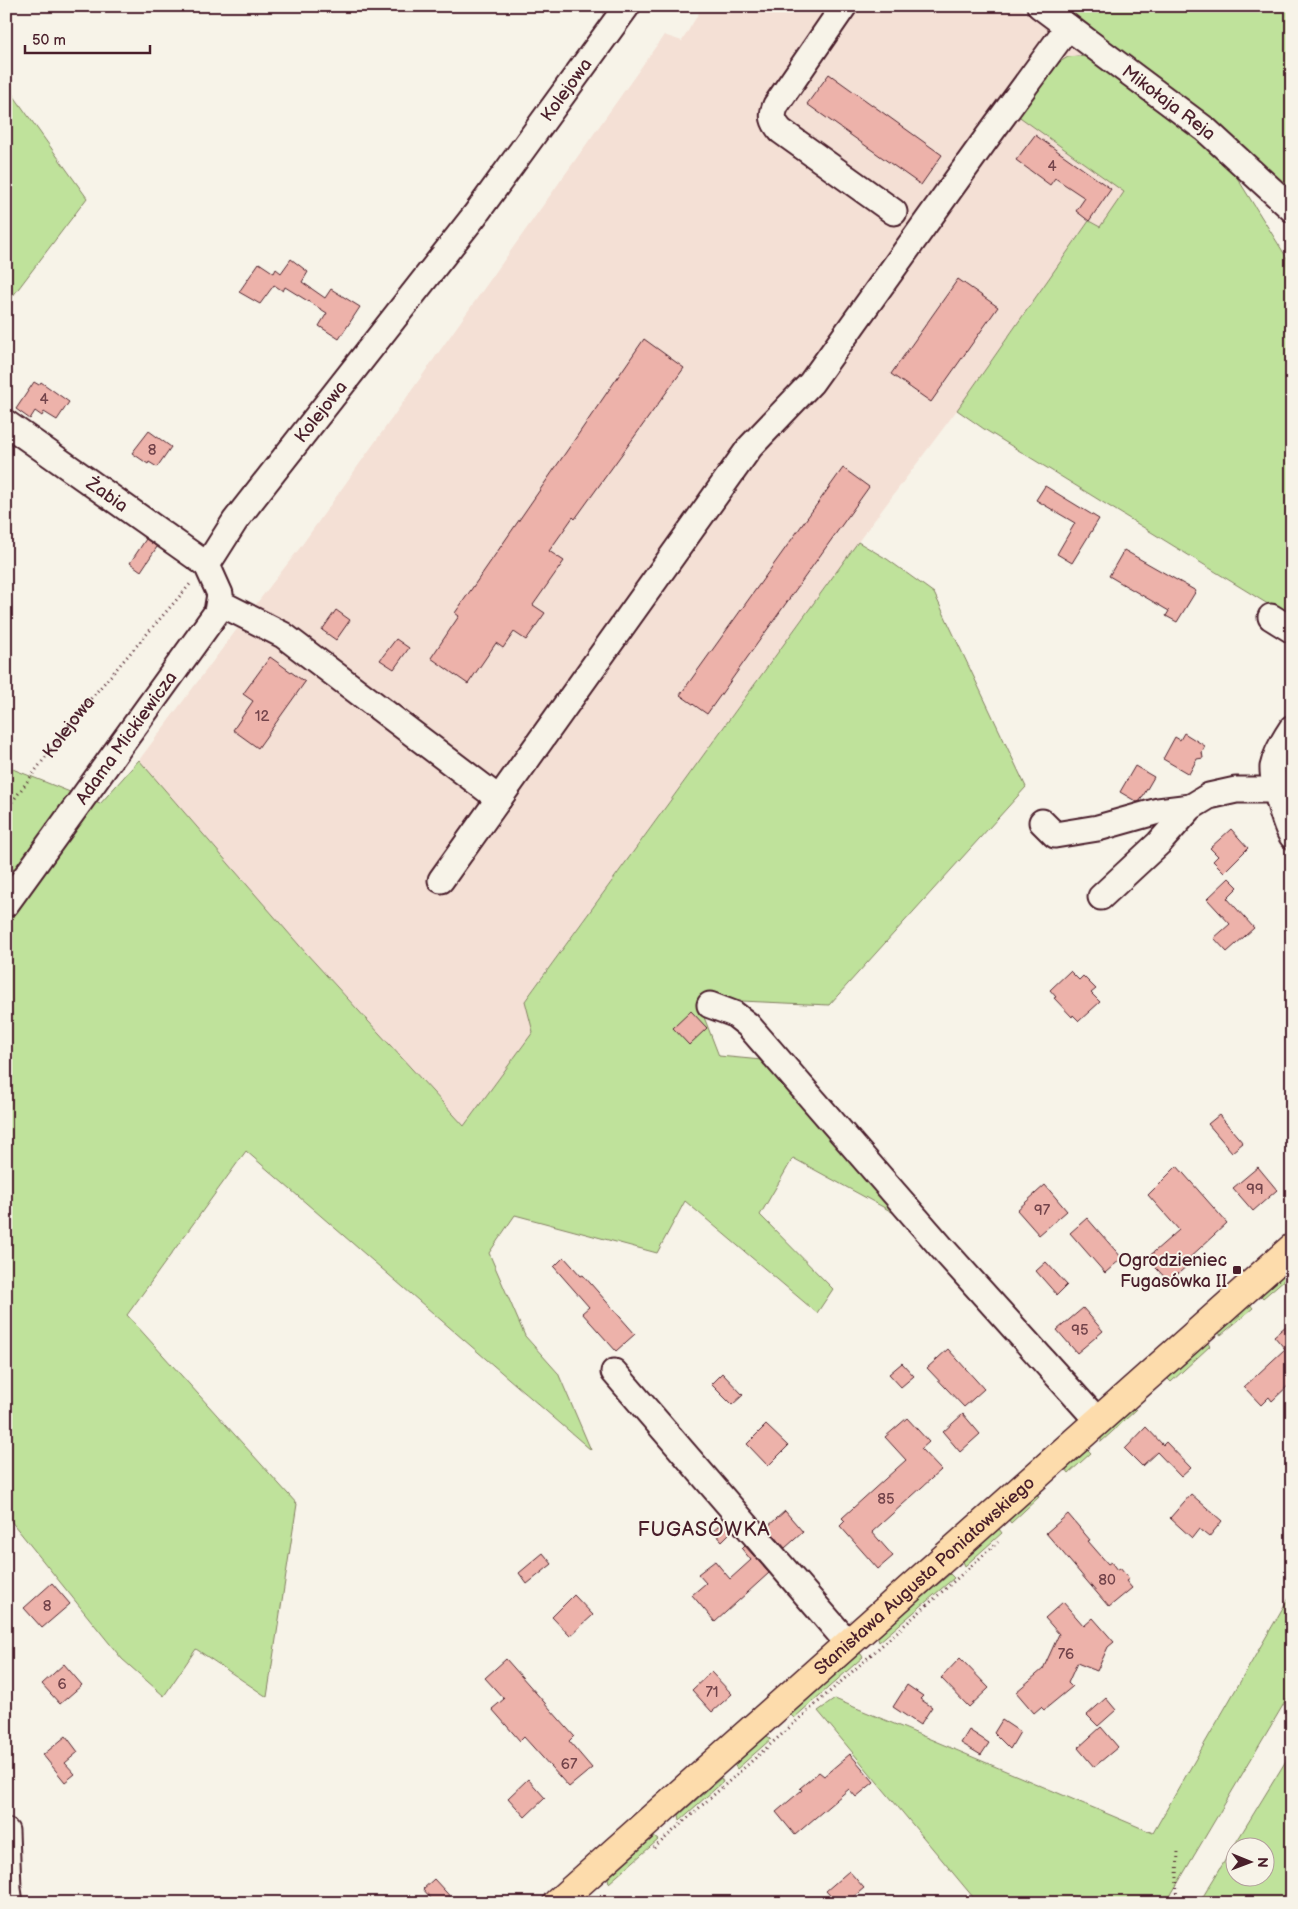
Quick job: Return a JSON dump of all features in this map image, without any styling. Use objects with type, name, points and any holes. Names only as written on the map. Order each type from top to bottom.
[{"type":"main road","name":"Stanisława Augusta Poniatowskiego","points":[[557,1903],[1292,1248]]},
{"type":"street","name":"Kolejowa","points":[[207,565],[235,521],[475,215],[627,6]]},
{"type":"street","points":[[844,6],[776,105],[773,119],[781,131],[894,212]]},
{"type":"street","name":"Mikołaja Reja","points":[[1040,6],[1206,130],[1292,209]]},
{"type":"street","points":[[441,880],[750,447],[811,383],[1068,27]]},
{"type":"street","name":"Żabia","points":[[6,423],[207,565]]},
{"type":"street","points":[[207,565],[220,594],[220,603],[283,635],[499,799]]},
{"type":"street","name":"Adama Mickiewicza","points":[[6,904],[212,620],[220,603]]},
{"type":"street","points":[[1271,617],[1292,630]]},
{"type":"street","points":[[1292,728],[1282,741],[1273,768],[1276,790],[1292,836]]},
{"type":"street","points":[[1102,897],[1159,843],[1192,807],[1209,796],[1236,790],[1276,790]]},
{"type":"street","points":[[1042,822],[1055,835],[1098,828],[1158,810],[1192,807]]},
{"type":"street","points":[[710,1005],[734,1014],[748,1025],[942,1248],[1097,1420]]},
{"type":"street","points":[[614,1372],[848,1643]]},
{"type":"street","points":[[6,1831],[10,1903]]},
{"type":"path","name":"Kolejowa","points":[[6,810],[80,712],[207,565]]},
{"type":"path","points":[[1176,1903],[1178,1851]]},
{"type":"shaded area","points":[[703,6],[1018,6],[1173,121],[1100,228],[1089,221],[957,410],[858,542],[525,1000],[533,1032],[464,1126],[305,952],[139,760],[299,549],[664,35],[682,41]]},
{"type":"green space","points":[[1065,6],[1292,6],[1292,193],[1223,132]]},
{"type":"green space","points":[[1068,57],[1087,57],[1226,160],[1292,266],[1292,619],[984,429],[957,410],[1089,221],[1100,227],[1124,192],[1017,115],[1053,66]]},
{"type":"green space","points":[[6,85],[87,198],[6,305]]},
{"type":"green space","points":[[858,542],[887,559],[934,593],[1026,787],[829,1005],[697,999],[719,1056],[772,1061],[894,1213],[793,1158],[760,1215],[833,1289],[817,1313],[685,1201],[657,1253],[515,1215],[489,1253],[525,1336],[558,1373],[591,1450],[246,1151],[127,1315],[297,1504],[267,1697],[196,1649],[164,1696],[122,1659],[6,1515],[6,764],[15,770],[100,804],[139,760],[305,952],[464,1126],[533,1032],[525,1001]]},
{"type":"green space","points":[[1292,1262],[1292,1273],[1263,1298],[1258,1292]]},
{"type":"green space","points":[[1248,1302],[1253,1308],[1221,1335],[1217,1332]]},
{"type":"green space","points":[[1206,1341],[1210,1346],[1171,1382],[1167,1378]]},
{"type":"green space","points":[[1133,1407],[1136,1410],[1101,1442],[1101,1434]]},
{"type":"green space","points":[[1088,1450],[1091,1453],[1069,1473],[1065,1468]]},
{"type":"green space","points":[[1036,1493],[1039,1497],[1011,1523],[1008,1519]]},
{"type":"green space","points":[[999,1529],[1002,1533],[965,1566],[962,1559]]},
{"type":"green space","points":[[950,1574],[954,1578],[879,1642],[877,1636]]},
{"type":"green space","points":[[1292,1592],[1292,1690],[1166,1903],[978,1903],[818,1711],[835,1699],[1153,1833]]},
{"type":"green space","points":[[860,1653],[863,1657],[794,1718],[790,1714]]},
{"type":"green space","points":[[767,1736],[771,1739],[737,1769],[734,1764]]},
{"type":"green space","points":[[1292,1751],[1292,1903],[1199,1903],[1226,1859],[1226,1886],[1276,1886],[1276,1836],[1240,1836]]},
{"type":"green space","points":[[721,1778],[723,1782],[680,1820],[679,1815]]},
{"type":"green space","points":[[654,1837],[658,1840],[609,1883],[608,1878]]},
{"type":"building","points":[[829,74],[942,155],[921,185],[807,104]]},
{"type":"building","points":[[1035,135],[1111,189],[1089,221],[1076,211],[1085,198],[1055,178],[1050,185],[1016,160]]},
{"type":"building","points":[[291,259],[308,272],[302,282],[325,298],[331,289],[360,307],[339,339],[319,326],[327,313],[285,287],[283,291],[274,285],[260,304],[239,292],[259,263],[274,273],[276,269],[281,273]]},
{"type":"building","points":[[958,279],[998,307],[931,402],[891,374]]},
{"type":"building","points":[[644,339],[684,368],[575,519],[573,517],[549,551],[564,561],[533,605],[545,613],[526,640],[514,632],[503,648],[496,643],[468,684],[431,658],[459,616],[455,613]]},
{"type":"building","points":[[34,382],[39,385],[41,382],[69,402],[57,420],[44,412],[42,416],[35,411],[30,419],[16,409]]},
{"type":"building","points":[[149,431],[171,447],[157,467],[149,462],[148,464],[132,453]]},
{"type":"building","points":[[843,468],[869,487],[707,714],[680,695]]},
{"type":"building","points":[[1045,486],[1099,519],[1072,563],[1057,554],[1075,523],[1036,500]]},
{"type":"building","points":[[146,539],[157,547],[141,571],[130,563]]},
{"type":"building","points":[[1124,550],[1196,591],[1177,622],[1166,616],[1169,611],[1109,576]]},
{"type":"building","points":[[336,610],[350,620],[336,640],[322,630]]},
{"type":"building","points":[[396,639],[409,648],[394,669],[380,660]]},
{"type":"building","points":[[270,657],[305,682],[258,748],[233,730],[253,701],[243,694]]},
{"type":"building","points":[[1184,733],[1205,746],[1202,752],[1203,758],[1197,759],[1189,774],[1163,759],[1175,737],[1180,740]]},
{"type":"building","points":[[1135,766],[1154,777],[1140,801],[1137,802],[1120,792]]},
{"type":"building","points":[[1231,829],[1248,848],[1224,872],[1213,861],[1218,856],[1210,848]]},
{"type":"building","points":[[1229,878],[1238,887],[1227,898],[1254,928],[1227,952],[1214,938],[1230,924],[1207,899]]},
{"type":"building","points":[[1070,971],[1079,980],[1083,976],[1096,989],[1091,993],[1100,1002],[1079,1021],[1073,1015],[1072,1017],[1054,998],[1056,997],[1050,990]]},
{"type":"building","points":[[691,1011],[707,1028],[689,1045],[673,1028]]},
{"type":"building","points":[[1219,1115],[1243,1143],[1232,1152],[1208,1124]]},
{"type":"building","points":[[1177,1166],[1227,1223],[1186,1261],[1189,1264],[1169,1282],[1147,1258],[1179,1230],[1148,1195]]},
{"type":"building","points":[[1258,1167],[1277,1190],[1253,1211],[1233,1188]]},
{"type":"building","points":[[1045,1185],[1067,1211],[1039,1235],[1017,1210]]},
{"type":"building","points":[[1087,1218],[1122,1258],[1105,1273],[1070,1233]]},
{"type":"building","points":[[564,1257],[581,1276],[583,1275],[635,1334],[616,1351],[582,1313],[589,1307],[554,1267]]},
{"type":"building","points":[[1046,1262],[1067,1285],[1057,1295],[1036,1271]]},
{"type":"building","points":[[1083,1308],[1103,1331],[1077,1353],[1057,1330]]},
{"type":"building","points":[[1292,1321],[1292,1382],[1272,1401],[1269,1397],[1261,1405],[1244,1387],[1285,1349],[1274,1336]]},
{"type":"building","points":[[948,1349],[984,1389],[964,1407],[927,1368]]},
{"type":"building","points":[[902,1363],[914,1376],[901,1387],[889,1374]]},
{"type":"building","points":[[722,1373],[743,1395],[732,1405],[711,1384]]},
{"type":"building","points":[[963,1414],[980,1434],[960,1452],[943,1432]]},
{"type":"building","points":[[907,1418],[929,1442],[921,1449],[941,1470],[872,1532],[893,1556],[878,1569],[840,1526],[845,1521],[842,1518],[906,1460],[885,1437]]},
{"type":"building","points":[[766,1425],[788,1446],[768,1466],[747,1444]]},
{"type":"building","points":[[1146,1427],[1163,1445],[1166,1442],[1191,1468],[1181,1477],[1157,1452],[1142,1466],[1125,1449]]},
{"type":"building","points":[[1191,1494],[1222,1521],[1209,1537],[1199,1529],[1192,1538],[1170,1518]]},
{"type":"building","points":[[785,1511],[803,1532],[785,1548],[767,1527]]},
{"type":"building","points":[[1068,1514],[1108,1564],[1111,1562],[1117,1570],[1120,1568],[1129,1579],[1126,1581],[1132,1588],[1109,1607],[1046,1533]]},
{"type":"building","points":[[724,1522],[732,1531],[722,1541],[713,1531]]},
{"type":"building","points":[[745,1546],[769,1573],[715,1622],[692,1595],[706,1583],[698,1574],[715,1561],[730,1579],[751,1560],[742,1549]]},
{"type":"building","points":[[543,1553],[552,1564],[527,1584],[519,1573]]},
{"type":"building","points":[[52,1583],[70,1604],[42,1628],[24,1608]]},
{"type":"building","points":[[574,1595],[593,1615],[570,1636],[552,1617]]},
{"type":"building","points":[[1063,1602],[1084,1626],[1093,1618],[1114,1642],[1108,1647],[1097,1671],[1077,1663],[1068,1683],[1072,1687],[1044,1710],[1041,1707],[1034,1713],[1016,1692],[1043,1669],[1059,1634],[1045,1618]]},
{"type":"building","points":[[960,1658],[989,1688],[969,1707],[941,1678]]},
{"type":"building","points":[[506,1659],[574,1736],[569,1741],[592,1768],[569,1787],[524,1737],[520,1741],[492,1709],[504,1699],[485,1678]]},
{"type":"building","points":[[64,1664],[82,1685],[60,1704],[42,1684]]},
{"type":"building","points":[[711,1672],[732,1694],[712,1712],[692,1690]]},
{"type":"building","points":[[907,1685],[923,1696],[920,1699],[932,1707],[920,1725],[893,1707]]},
{"type":"building","points":[[1106,1698],[1116,1710],[1098,1726],[1087,1715]]},
{"type":"building","points":[[1002,1720],[1020,1732],[1010,1749],[994,1733]]},
{"type":"building","points":[[1101,1727],[1118,1747],[1094,1767],[1078,1748]]},
{"type":"building","points":[[969,1730],[989,1743],[981,1755],[961,1743]]},
{"type":"building","points":[[66,1736],[78,1752],[65,1763],[75,1774],[65,1782],[43,1755]]},
{"type":"building","points":[[850,1754],[874,1782],[856,1797],[849,1789],[795,1835],[776,1812],[802,1790],[800,1788],[819,1772],[824,1776]]},
{"type":"building","points":[[528,1779],[545,1798],[525,1817],[508,1798]]},
{"type":"building","points":[[849,1871],[864,1888],[846,1903],[837,1903],[826,1891]]},
{"type":"building","points":[[434,1879],[456,1903],[435,1903],[423,1889]]},
{"type":"place","name":"Ogrodzieniec Fugasówka II","points":[[1237,1270]]},
{"type":"district","name":"FUGASÓWKA","points":[[704,1530]]}]
